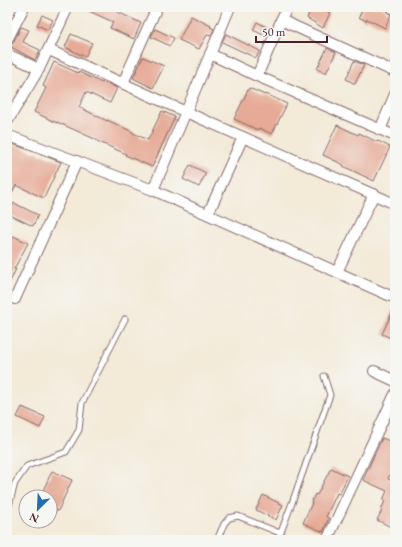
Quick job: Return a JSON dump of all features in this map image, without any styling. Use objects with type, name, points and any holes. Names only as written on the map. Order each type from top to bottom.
[{"type":"street","points":[[7,40],[24,7]]},
{"type":"street","points":[[7,122],[39,69],[68,7]]},
{"type":"street","points":[[123,83],[157,7]]},
{"type":"street","points":[[153,190],[230,7]]},
{"type":"street","points":[[257,76],[287,7]]},
{"type":"street","points":[[391,7],[395,9]]},
{"type":"street","points":[[281,20],[395,72]]},
{"type":"street","points":[[49,50],[395,204]]},
{"type":"street","points":[[7,54],[39,69]]},
{"type":"street","points":[[210,54],[395,136]]},
{"type":"street","points":[[380,130],[395,94]]},
{"type":"street","points":[[7,135],[153,190],[395,298]]},
{"type":"street","points":[[208,214],[243,137]]},
{"type":"street","points":[[15,299],[77,161]]},
{"type":"street","points":[[337,272],[374,194]]},
{"type":"street","points":[[374,371],[395,381]]},
{"type":"street","points":[[327,540],[395,394]]},
{"type":"lane","points":[[7,513],[15,483],[27,466],[66,452],[76,436],[79,430],[82,403],[124,319]]},
{"type":"lane","points":[[278,540],[330,395],[324,376]]},
{"type":"lane","points":[[217,540],[224,524],[229,518],[238,516],[280,533]]},
{"type":"building","points":[[80,7],[107,7],[141,23],[134,39],[110,28],[113,22]]},
{"type":"building","points":[[312,7],[323,11],[323,9],[330,13],[323,28],[307,18]]},
{"type":"building","points":[[363,7],[380,7],[391,14],[385,28],[367,19],[366,21],[359,17]]},
{"type":"building","points":[[42,15],[53,20],[48,30],[37,25]]},
{"type":"building","points":[[191,16],[214,29],[211,36],[207,35],[199,49],[179,40]]},
{"type":"building","points":[[257,22],[270,29],[267,37],[253,30]]},
{"type":"building","points":[[21,27],[29,30],[23,42],[40,50],[35,60],[9,46],[13,43]]},
{"type":"building","points":[[155,29],[174,38],[170,46],[151,37]]},
{"type":"building","points":[[71,34],[92,43],[85,57],[65,47]]},
{"type":"building","points":[[226,34],[260,51],[256,58],[222,42]]},
{"type":"building","points":[[327,48],[336,52],[326,73],[317,69]]},
{"type":"building","points":[[143,57],[164,66],[153,88],[133,78]]},
{"type":"building","points":[[354,61],[364,65],[355,84],[346,79]]},
{"type":"building","points":[[54,62],[117,88],[110,103],[86,92],[79,107],[148,140],[162,111],[175,117],[152,167],[97,140],[34,112],[46,88],[43,86]]},
{"type":"building","points":[[249,88],[287,104],[272,134],[259,128],[258,130],[234,119]]},
{"type":"building","points":[[337,125],[390,147],[374,181],[323,155]]},
{"type":"building","points":[[10,143],[61,162],[44,198],[16,185],[7,203],[7,149]]},
{"type":"building","points":[[190,165],[206,173],[199,187],[183,179]]},
{"type":"building","points":[[14,203],[38,215],[33,226],[8,214]]},
{"type":"building","points":[[7,233],[28,243],[14,269],[16,269],[7,288]]},
{"type":"building","points":[[395,306],[395,340],[382,334]]},
{"type":"building","points":[[22,407],[45,417],[40,428],[17,417]]},
{"type":"building","points":[[382,438],[395,443],[395,456],[390,468],[392,469],[388,479],[392,481],[395,475],[395,529],[377,520],[382,510],[385,501],[383,500],[387,491],[363,480]]},
{"type":"building","points":[[331,468],[348,476],[339,494],[337,493],[326,517],[329,518],[323,532],[303,523],[315,494],[317,495]]},
{"type":"building","points":[[52,471],[72,480],[58,511],[58,489],[44,489]]},
{"type":"building","points":[[263,495],[283,505],[276,520],[256,510]]}]
